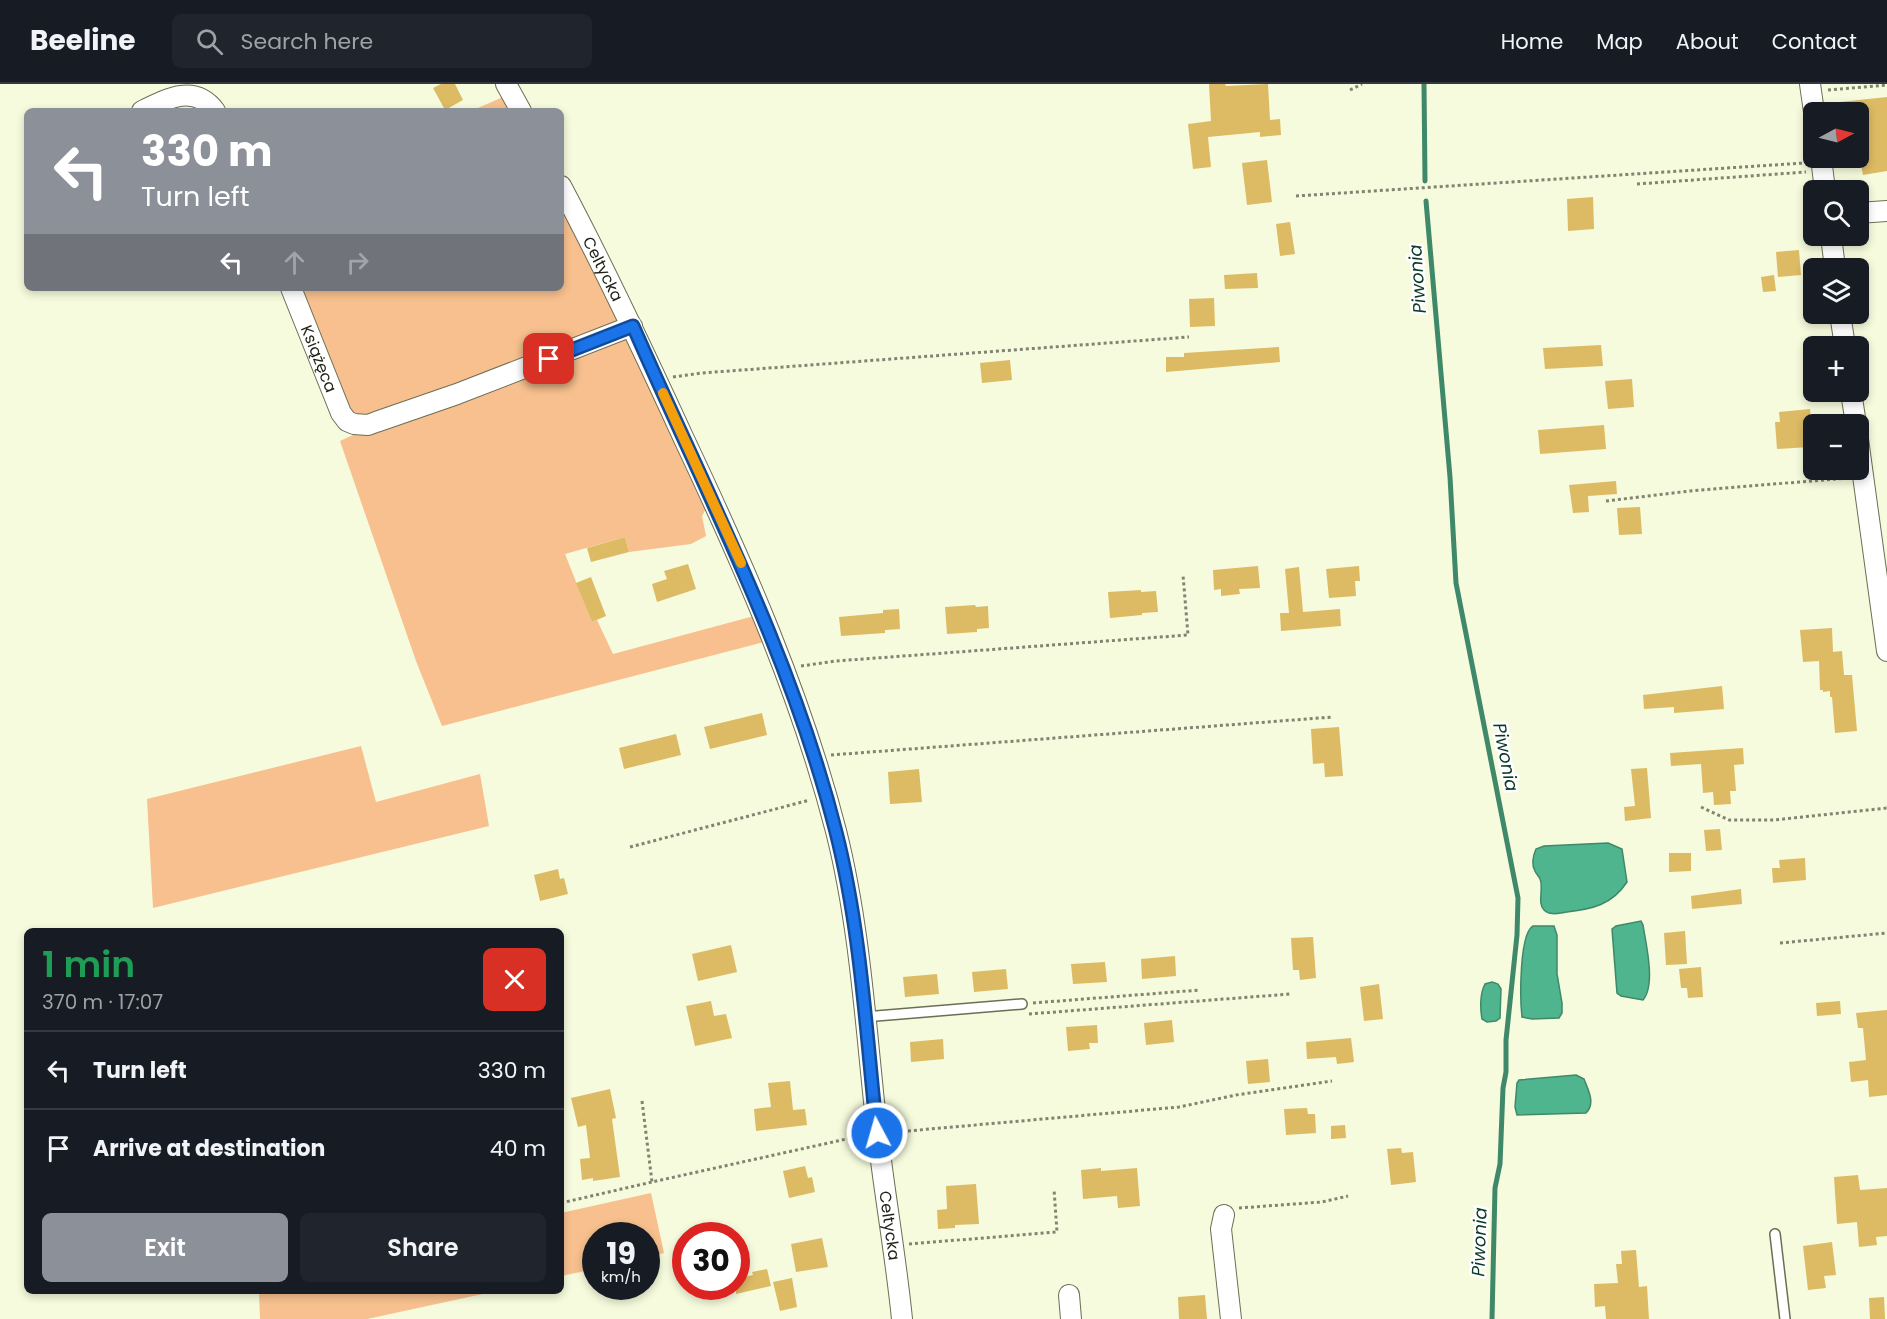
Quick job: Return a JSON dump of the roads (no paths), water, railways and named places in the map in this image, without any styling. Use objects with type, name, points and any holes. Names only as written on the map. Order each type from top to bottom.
[{"type":"street","points":[[506,84],[519,108]]},
{"type":"street","points":[[148,108],[182,92],[190,91],[205,97],[213,108]]},
{"type":"street","name":"Celtycka","points":[[564,192],[633,326],[745,571],[784,671],[826,796],[852,910],[877,1133],[902,1319]]},
{"type":"street","points":[[1869,212],[1887,211]]},
{"type":"street","name":"Książęca","points":[[292,291],[336,403],[347,421],[354,424],[368,425],[457,394],[633,326]]},
{"type":"street","points":[[1864,480],[1887,651]]},
{"type":"street","points":[[1224,1215],[1221,1229],[1231,1319]]},
{"type":"street","points":[[1069,1295],[1071,1319]]},
{"type":"lane","points":[[864,1017],[1022,1004]]},
{"type":"lane","points":[[1775,1234],[1785,1319]]},
{"type":"waterway","name":"Piwonia","points":[[1424,84],[1425,181]]},
{"type":"waterway","name":"Piwonia","points":[[1426,201],[1450,477],[1456,583],[1518,898],[1517,935],[1506,1040],[1500,1164],[1495,1188],[1492,1319]]}]
